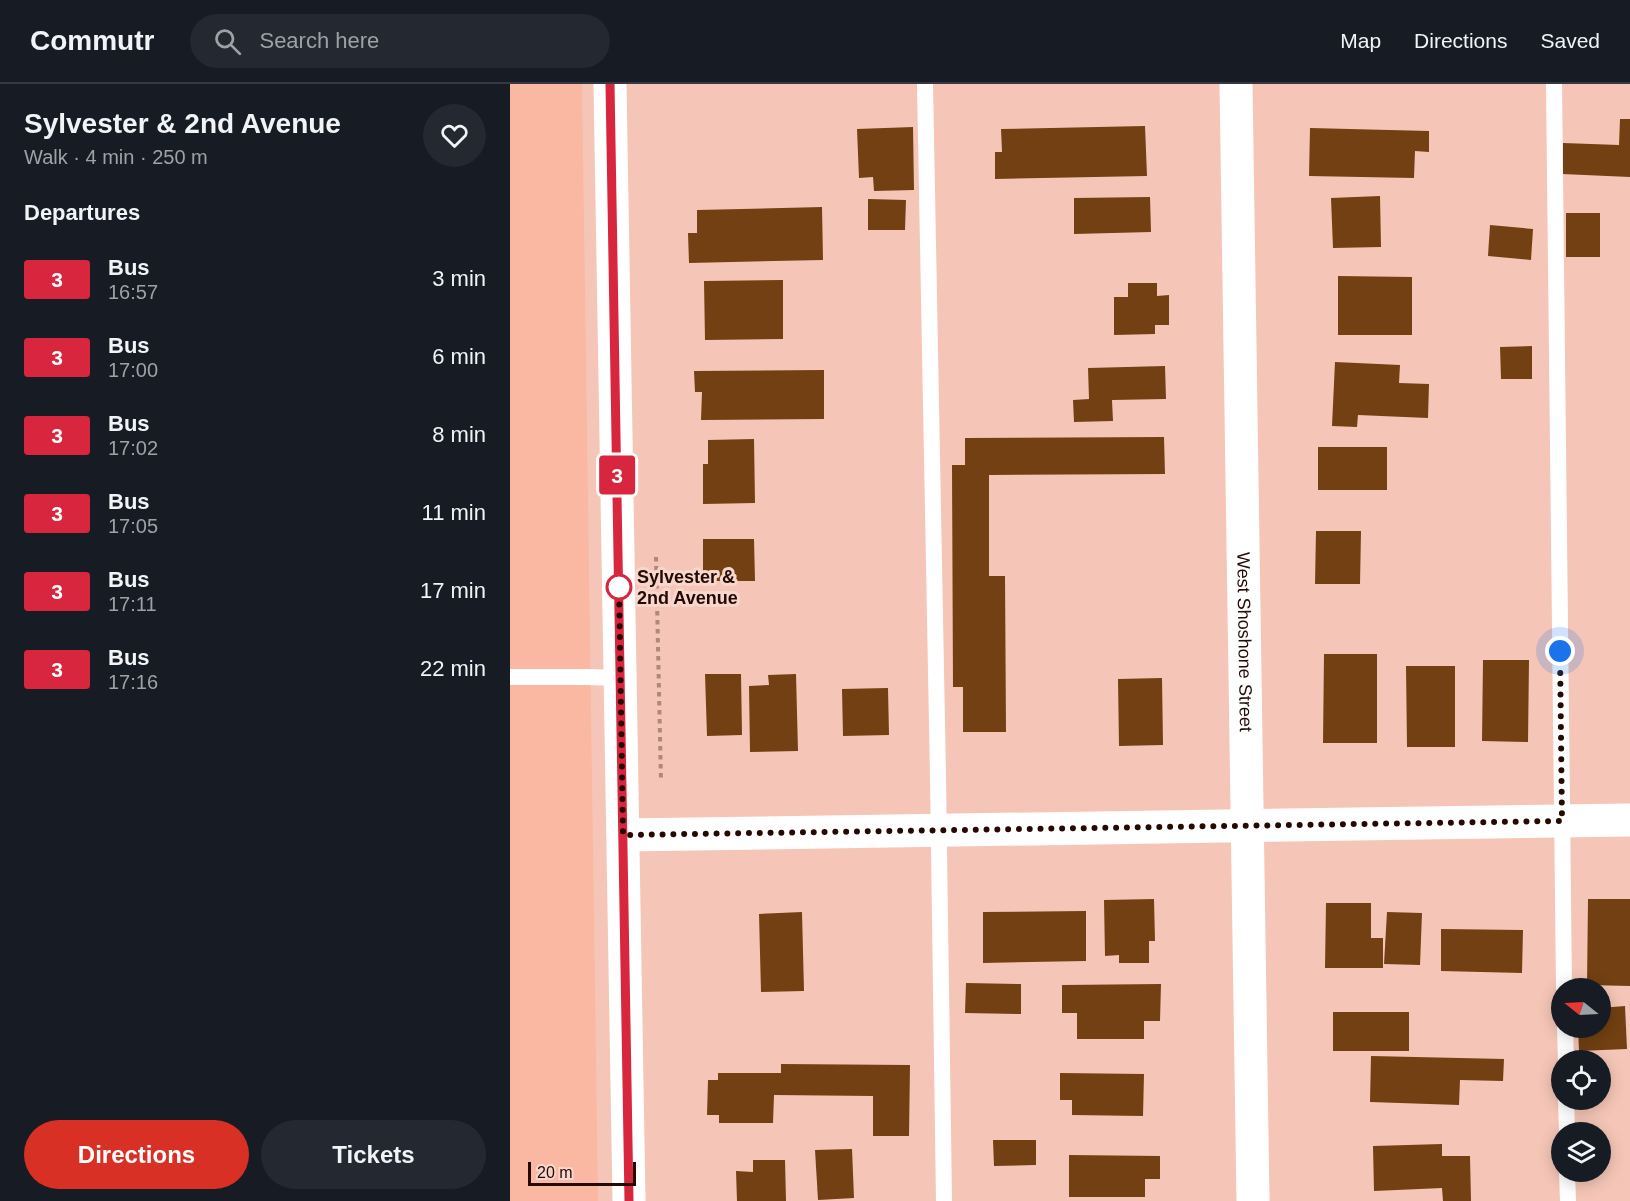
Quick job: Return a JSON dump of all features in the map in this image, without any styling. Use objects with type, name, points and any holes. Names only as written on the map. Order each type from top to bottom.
[{"type":"street","points":[[610,84],[629,1201]]},
{"type":"street","name":"West Shoshone Street","points":[[1236,84],[1252,1201]]},
{"type":"street","points":[[623,835],[1630,820]]},
{"type":"lane","points":[[925,84],[944,1201]]},
{"type":"lane","points":[[1554,84],[1564,978]]},
{"type":"lane","points":[[510,677],[621,678]]},
{"type":"lane","points":[[1567,1182],[1568,1201]]},
{"type":"path","points":[[656,546],[661,781]]},
{"type":"shaded area","points":[[510,84],[582,84],[598,1201],[510,1201]]},
{"type":"building","points":[[1620,119],[1630,119],[1630,177],[1562,174],[1563,143],[1619,145]]},
{"type":"building","points":[[1145,126],[1147,176],[995,179],[995,152],[1002,152],[1001,129]]},
{"type":"building","points":[[913,127],[914,190],[874,191],[873,177],[859,178],[857,129]]},
{"type":"building","points":[[1310,128],[1429,131],[1429,152],[1415,151],[1414,178],[1309,176]]},
{"type":"building","points":[[1380,196],[1381,247],[1333,248],[1331,198]]},
{"type":"building","points":[[1150,197],[1151,232],[1074,234],[1074,198]]},
{"type":"building","points":[[868,199],[906,200],[905,230],[868,230]]},
{"type":"building","points":[[822,207],[823,260],[689,263],[688,233],[697,233],[697,210]]},
{"type":"building","points":[[1566,213],[1600,213],[1600,257],[1566,257]]},
{"type":"building","points":[[1490,225],[1533,229],[1531,260],[1488,256]]},
{"type":"building","points":[[1338,276],[1412,277],[1412,335],[1338,335]]},
{"type":"building","points":[[783,280],[783,339],[705,340],[704,281]]},
{"type":"building","points":[[1128,283],[1157,283],[1157,296],[1169,295],[1169,325],[1155,325],[1155,334],[1114,335],[1114,297],[1128,297]]},
{"type":"building","points":[[1532,346],[1532,379],[1501,379],[1500,347]]},
{"type":"building","points":[[1335,362],[1400,365],[1399,383],[1429,384],[1428,418],[1358,415],[1357,427],[1332,426]]},
{"type":"building","points":[[1165,366],[1166,399],[1112,400],[1113,421],[1074,422],[1073,400],[1089,399],[1088,368]]},
{"type":"building","points":[[824,370],[824,419],[701,420],[702,392],[695,392],[694,371]]},
{"type":"building","points":[[1164,437],[1165,474],[989,475],[989,576],[1005,576],[1006,732],[963,732],[963,687],[953,687],[952,465],[965,465],[965,438]]},
{"type":"building","points":[[754,439],[755,503],[703,504],[703,464],[708,464],[708,440]]},
{"type":"building","points":[[1318,447],[1387,447],[1387,490],[1318,490]]},
{"type":"building","points":[[1316,531],[1361,531],[1360,584],[1315,584]]},
{"type":"building","points":[[703,539],[754,539],[755,581],[703,581]]},
{"type":"building","points":[[1324,654],[1377,654],[1377,743],[1323,743]]},
{"type":"building","points":[[1483,660],[1529,660],[1528,742],[1482,741]]},
{"type":"building","points":[[1406,666],[1455,666],[1455,747],[1407,747]]},
{"type":"building","points":[[705,674],[741,674],[742,735],[707,736]]},
{"type":"building","points":[[796,674],[798,751],[750,752],[749,686],[769,685],[768,675]]},
{"type":"building","points":[[1162,678],[1163,745],[1119,746],[1118,679]]},
{"type":"building","points":[[888,688],[889,735],[843,736],[842,689]]},
{"type":"building","points":[[1154,899],[1155,941],[1149,941],[1149,963],[1119,963],[1119,955],[1105,956],[1104,900]]},
{"type":"building","points":[[1588,899],[1630,899],[1630,986],[1611,986],[1611,978],[1587,978]]},
{"type":"building","points":[[1326,903],[1371,903],[1371,938],[1383,938],[1383,968],[1325,968]]},
{"type":"building","points":[[1086,911],[1086,961],[983,963],[983,912]]},
{"type":"building","points":[[802,912],[804,991],[761,992],[759,914]]},
{"type":"building","points":[[1387,912],[1422,913],[1420,965],[1384,964]]},
{"type":"building","points":[[1441,929],[1523,930],[1522,973],[1441,971]]},
{"type":"building","points":[[966,983],[1021,984],[1021,1014],[965,1013]]},
{"type":"building","points":[[1161,984],[1160,1021],[1144,1021],[1144,1039],[1077,1039],[1077,1013],[1062,1013],[1062,985]]},
{"type":"building","points":[[1625,1006],[1627,1049],[1579,1050],[1578,1038],[1611,1038],[1611,1007]]},
{"type":"building","points":[[1333,1012],[1409,1012],[1409,1051],[1333,1051]]},
{"type":"building","points":[[1371,1056],[1504,1059],[1503,1081],[1460,1080],[1459,1105],[1370,1102]]},
{"type":"building","points":[[781,1064],[910,1065],[909,1136],[873,1136],[873,1096],[774,1095],[773,1123],[719,1123],[719,1115],[707,1115],[708,1080],[718,1080],[718,1073],[781,1073]]},
{"type":"building","points":[[1060,1073],[1144,1074],[1143,1116],[1072,1115],[1072,1100],[1060,1100]]},
{"type":"building","points":[[993,1140],[1036,1140],[1036,1165],[994,1166]]},
{"type":"building","points":[[1442,1144],[1442,1156],[1470,1156],[1471,1201],[1443,1201],[1442,1188],[1374,1191],[1373,1146]]},
{"type":"building","points":[[852,1149],[854,1198],[818,1200],[815,1150]]},
{"type":"building","points":[[1069,1155],[1160,1156],[1160,1179],[1145,1179],[1145,1197],[1069,1197]]},
{"type":"building","points":[[753,1160],[785,1160],[786,1201],[737,1201],[736,1171],[753,1172]]},
{"type":"bus line","name":"3","points":[[610,84],[629,1201]]},
{"type":"place","name":"Sylvester & 2nd Avenue","points":[[619,587]]},
{"type":"route","points":[[619,587],[619,585],[623,835],[1562,821],[1560,651]]}]
